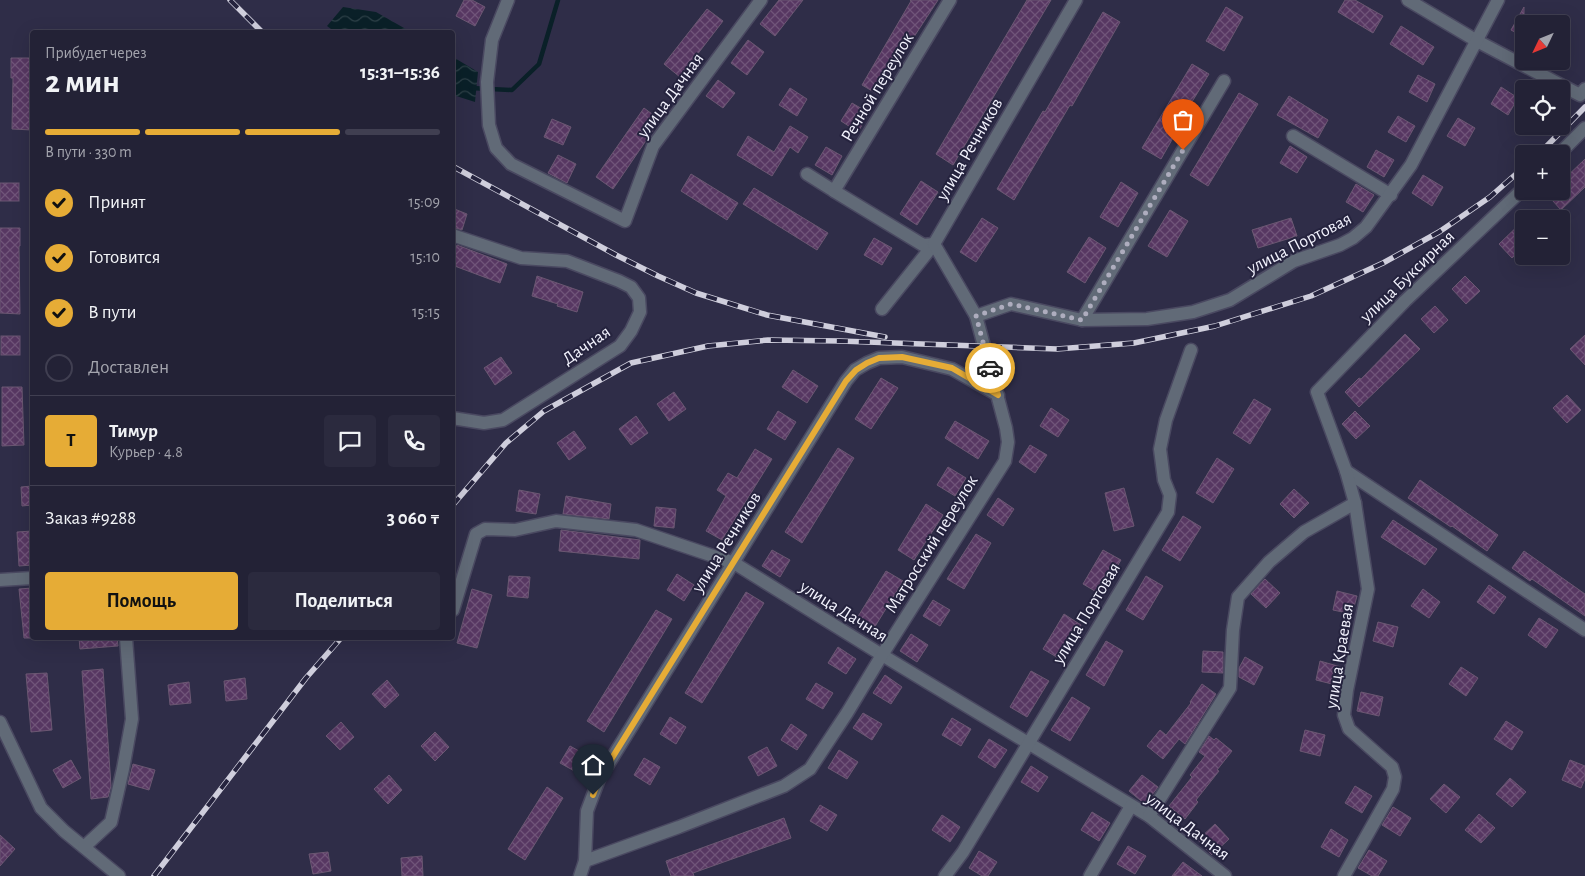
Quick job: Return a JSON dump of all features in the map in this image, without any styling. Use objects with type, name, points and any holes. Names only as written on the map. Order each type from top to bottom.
[{"type":"street","name":"улица Дачная","points":[[508,0],[492,40],[486,82],[489,124],[496,148],[511,164],[624,221],[653,146],[762,0]]},
{"type":"street","name":"Речной переулок","points":[[834,191],[950,0]]},
{"type":"street","name":"улица Речников","points":[[882,309],[934,244],[1076,0]]},
{"type":"street","points":[[1408,0],[1476,41],[1580,95],[1585,89]]},
{"type":"street","name":"улица Портовая","points":[[976,316],[1011,304],[1082,320],[1147,319],[1193,312],[1230,300],[1294,261],[1340,245],[1353,238],[1366,227],[1411,166],[1498,0]]},
{"type":"street","points":[[1082,320],[1224,81]]},
{"type":"street","points":[[1568,145],[1585,128]]},
{"type":"street","points":[[1294,136],[1391,195]]},
{"type":"street","points":[[807,174],[923,245],[934,244],[976,316]]},
{"type":"street","name":"улица Буксирная","points":[[1317,392],[1405,302],[1515,197]]},
{"type":"street","name":"Дачная","points":[[455,236],[521,258],[567,261],[619,281],[631,287],[640,298],[640,312],[632,331],[620,346],[503,420],[484,423],[455,418]]},
{"type":"street","name":"Матросский переулок","points":[[584,861],[679,827],[784,786],[810,768],[848,713],[882,655],[1005,461],[1008,442],[1003,410],[976,316]]},
{"type":"street","name":"улица Портовая","points":[[945,876],[963,852],[1168,512],[1170,495],[1164,480],[1160,449],[1166,420],[1191,350]]},
{"type":"street","name":"улица Речников","points":[[580,876],[584,861],[588,811],[599,779],[846,381],[856,370],[879,358],[902,357],[952,368],[998,395]]},
{"type":"street","name":"улица Краевая","points":[[1317,392],[1346,472],[1354,503],[1368,589],[1344,715],[1349,729],[1392,767],[1395,777],[1393,789],[1344,876]]},
{"type":"street","points":[[1346,472],[1585,630]]},
{"type":"street","points":[[1148,816],[1230,688],[1233,665],[1233,630],[1238,597],[1269,562],[1304,532],[1354,503]]},
{"type":"street","name":"улица Дачная","points":[[455,607],[476,534],[485,529],[515,530],[556,521],[636,530],[734,563],[1148,816],[1225,876]]},
{"type":"street","points":[[0,580],[30,578]]},
{"type":"street","points":[[84,847],[111,822],[123,769],[132,719],[126,640]]},
{"type":"street","points":[[0,722],[40,808],[119,876]]},
{"type":"street","points":[[1090,876],[1132,806]]},
{"type":"water","points":[[343,7],[376,12],[408,30],[332,30],[327,26]]},
{"type":"water","points":[[455,58],[478,72],[475,102],[455,96]]},
{"type":"building","points":[[464,0],[472,0],[485,7],[475,26],[456,16]]},
{"type":"building","points":[[779,0],[803,0],[775,36],[760,24]]},
{"type":"building","points":[[910,0],[938,0],[879,95],[862,85]]},
{"type":"building","points":[[1027,0],[1051,0],[953,165],[936,154]]},
{"type":"building","points":[[1345,0],[1355,0],[1383,16],[1373,33],[1338,12]]},
{"type":"building","points":[[1226,7],[1243,17],[1224,51],[1206,41]]},
{"type":"building","points":[[1524,7],[1524,15],[1519,15]]},
{"type":"building","points":[[707,9],[723,21],[680,77],[664,64]]},
{"type":"building","points":[[1103,12],[1120,22],[1072,106],[1070,105],[1014,200],[997,189],[1043,111],[1045,112]]},
{"type":"building","points":[[1515,23],[1515,32],[1511,30]]},
{"type":"building","points":[[1401,26],[1434,47],[1423,65],[1390,44]]},
{"type":"building","points":[[748,40],[764,52],[747,75],[731,63]]},
{"type":"building","points":[[11,58],[30,58],[30,130],[12,129],[13,78],[11,78]]},
{"type":"building","points":[[1192,64],[1209,74],[1179,123],[1181,124],[1161,159],[1142,148]]},
{"type":"building","points":[[1418,75],[1435,84],[1427,102],[1409,92]]},
{"type":"building","points":[[718,80],[735,93],[723,108],[706,96]]},
{"type":"building","points":[[1501,87],[1515,96],[1515,103],[1508,115],[1491,104]]},
{"type":"building","points":[[790,88],[807,99],[797,116],[779,105]]},
{"type":"building","points":[[1239,93],[1258,104],[1208,186],[1190,175]]},
{"type":"building","points":[[1289,96],[1328,120],[1318,138],[1277,115]]},
{"type":"building","points":[[852,103],[869,113],[858,132],[841,121]]},
{"type":"building","points":[[644,108],[660,120],[613,189],[596,177]]},
{"type":"building","points":[[1398,116],[1415,126],[1406,142],[1388,132]]},
{"type":"building","points":[[1458,118],[1475,128],[1465,146],[1447,136]]},
{"type":"building","points":[[552,119],[571,127],[563,145],[544,137]]},
{"type":"building","points":[[790,126],[808,137],[798,153],[790,147],[772,176],[737,155],[748,136],[774,152]]},
{"type":"building","points":[[1290,146],[1307,157],[1297,173],[1280,163]]},
{"type":"building","points":[[826,147],[842,156],[832,175],[815,165]]},
{"type":"building","points":[[1376,150],[1394,160],[1384,177],[1367,167]]},
{"type":"building","points":[[558,155],[576,164],[567,183],[548,173]]},
{"type":"building","points":[[1585,159],[1585,187],[1561,210],[1552,200],[1570,200],[1570,173]]},
{"type":"building","points":[[691,174],[738,203],[727,220],[681,191]]},
{"type":"building","points":[[1423,175],[1443,187],[1432,206],[1412,193]]},
{"type":"building","points":[[921,181],[938,192],[917,225],[900,214]]},
{"type":"building","points":[[1121,182],[1138,193],[1118,227],[1100,217]]},
{"type":"building","points":[[0,183],[19,183],[19,201],[0,201]]},
{"type":"building","points":[[1356,184],[1374,195],[1363,212],[1346,202]]},
{"type":"building","points":[[754,188],[828,233],[817,250],[743,204]]},
{"type":"building","points":[[455,209],[467,214],[462,230],[455,228]]},
{"type":"building","points":[[1170,210],[1188,221],[1167,257],[1148,246]]},
{"type":"building","points":[[982,218],[998,228],[976,262],[960,252]]},
{"type":"building","points":[[1291,218],[1297,236],[1258,248],[1252,230]]},
{"type":"building","points":[[0,228],[20,228],[20,314],[0,313]]},
{"type":"building","points":[[1515,229],[1515,255],[1512,258],[1499,244]]},
{"type":"building","points":[[1089,237],[1106,248],[1085,283],[1067,272]]},
{"type":"building","points":[[874,238],[892,248],[882,265],[864,255]]},
{"type":"building","points":[[457,245],[507,264],[500,283],[455,266]]},
{"type":"building","points":[[537,276],[583,292],[577,312],[532,296]]},
{"type":"building","points":[[1465,276],[1480,291],[1466,304],[1452,289]]},
{"type":"building","points":[[1435,306],[1448,320],[1434,333],[1421,319]]},
{"type":"building","points":[[1405,334],[1420,349],[1359,407],[1345,392],[1359,378],[1361,379]]},
{"type":"building","points":[[1585,335],[1585,365],[1570,349]]},
{"type":"building","points":[[1,336],[20,336],[20,355],[1,355]]},
{"type":"building","points":[[501,357],[512,373],[495,385],[484,368]]},
{"type":"building","points":[[793,370],[818,386],[807,403],[782,387]]},
{"type":"building","points":[[881,378],[898,388],[871,429],[855,419]]},
{"type":"building","points":[[2,387],[22,387],[24,445],[2,446]]},
{"type":"building","points":[[674,392],[686,409],[669,421],[657,404]]},
{"type":"building","points":[[1567,395],[1581,410],[1567,423],[1553,408]]},
{"type":"building","points":[[1254,399],[1271,409],[1250,444],[1233,433]]},
{"type":"building","points":[[1051,408],[1069,420],[1058,437],[1040,426]]},
{"type":"building","points":[[778,411],[796,422],[785,440],[767,429]]},
{"type":"building","points":[[1355,411],[1370,426],[1356,439],[1342,424]]},
{"type":"building","points":[[636,416],[648,433],[631,445],[619,429]]},
{"type":"building","points":[[955,421],[989,441],[978,459],[945,438]]},
{"type":"building","points":[[574,431],[586,448],[569,460],[557,443]]},
{"type":"building","points":[[1030,445],[1047,455],[1035,473],[1019,462]]},
{"type":"building","points":[[838,448],[854,458],[802,543],[785,532]]},
{"type":"building","points":[[755,449],[772,459],[722,540],[706,531],[726,496],[717,490],[728,473],[737,478]]},
{"type":"building","points":[[1217,458],[1234,469],[1213,503],[1196,493]]},
{"type":"building","points":[[948,467],[966,478],[955,496],[937,485]]},
{"type":"building","points":[[1420,480],[1498,535],[1487,551],[1408,498]]},
{"type":"building","points":[[30,486],[30,505],[22,506],[21,487]]},
{"type":"building","points":[[1124,488],[1134,526],[1114,531],[1105,493]]},
{"type":"building","points":[[1294,489],[1309,503],[1294,518],[1280,504]]},
{"type":"building","points":[[519,490],[540,494],[536,514],[516,511]]},
{"type":"building","points":[[566,496],[611,504],[609,519],[563,514]]},
{"type":"building","points":[[998,498],[1014,509],[1003,526],[987,515]]},
{"type":"building","points":[[926,504],[943,515],[914,560],[898,550]]},
{"type":"building","points":[[656,507],[676,509],[674,528],[654,526]]},
{"type":"building","points":[[1183,516],[1201,527],[1180,561],[1162,550]]},
{"type":"building","points":[[1393,520],[1437,549],[1425,565],[1381,537]]},
{"type":"building","points":[[561,530],[640,540],[639,559],[559,551]]},
{"type":"building","points":[[30,531],[30,565],[19,566],[17,532]]},
{"type":"building","points":[[976,534],[991,543],[964,589],[947,579]]},
{"type":"building","points":[[772,550],[790,560],[780,577],[762,566]]},
{"type":"building","points":[[1103,550],[1121,560],[1100,594],[1083,584]]},
{"type":"building","points":[[1524,551],[1585,594],[1585,616],[1532,579],[1530,581],[1512,568]]},
{"type":"building","points":[[886,571],[903,581],[871,633],[854,623]]},
{"type":"building","points":[[677,574],[694,585],[684,601],[667,590]]},
{"type":"building","points":[[509,576],[530,577],[528,598],[507,596]]},
{"type":"building","points":[[1146,576],[1163,586],[1143,620],[1126,610]]},
{"type":"building","points":[[1265,579],[1280,593],[1266,608],[1251,594]]},
{"type":"building","points":[[1489,585],[1506,597],[1494,614],[1477,602]]},
{"type":"building","points":[[30,588],[30,638],[24,638],[19,589]]},
{"type":"building","points":[[472,589],[492,595],[477,648],[457,643]]},
{"type":"building","points":[[1423,589],[1440,602],[1429,618],[1411,606]]},
{"type":"building","points":[[1337,591],[1357,596],[1352,614],[1333,610]]},
{"type":"building","points":[[746,592],[764,603],[702,703],[685,693]]},
{"type":"building","points":[[933,600],[950,610],[940,626],[923,616]]},
{"type":"building","points":[[656,610],[672,619],[604,732],[587,721]]},
{"type":"building","points":[[1064,614],[1081,625],[1060,659],[1043,649]]},
{"type":"building","points":[[1539,618],[1558,630],[1546,648],[1528,635]]},
{"type":"building","points":[[1378,622],[1398,627],[1393,647],[1373,641]]},
{"type":"building","points":[[911,634],[928,645],[917,662],[900,651]]},
{"type":"building","points":[[79,640],[117,640],[118,646],[80,649]]},
{"type":"building","points":[[1106,641],[1123,651],[1104,686],[1086,675]]},
{"type":"building","points":[[838,647],[856,659],[846,674],[828,663]]},
{"type":"building","points":[[1203,651],[1223,652],[1223,673],[1202,672]]},
{"type":"building","points":[[1245,657],[1263,667],[1254,685],[1239,677],[1239,668]]},
{"type":"building","points":[[1320,661],[1341,667],[1336,685],[1316,680]]},
{"type":"building","points":[[1461,667],[1478,678],[1466,696],[1449,684]]},
{"type":"building","points":[[103,669],[111,786],[108,797],[91,799],[82,671]]},
{"type":"building","points":[[1031,671],[1049,681],[1027,717],[1010,707]]},
{"type":"building","points":[[47,673],[52,730],[31,732],[26,674]]},
{"type":"building","points":[[885,675],[902,687],[891,704],[873,693]]},
{"type":"building","points":[[245,678],[247,699],[226,701],[224,681]]},
{"type":"building","points":[[387,680],[399,695],[385,708],[372,694]]},
{"type":"building","points":[[189,682],[191,703],[170,705],[168,685]]},
{"type":"building","points":[[816,683],[833,693],[823,709],[806,699]]},
{"type":"building","points":[[1202,684],[1216,694],[1185,744],[1179,739],[1163,759],[1147,746],[1160,730],[1166,735],[1191,703]]},
{"type":"building","points":[[1361,692],[1383,697],[1379,716],[1357,711]]},
{"type":"building","points":[[1072,697],[1090,708],[1070,741],[1051,730]]},
{"type":"building","points":[[863,713],[882,724],[872,740],[853,728]]},
{"type":"building","points":[[670,717],[686,727],[676,744],[660,734]]},
{"type":"building","points":[[952,718],[971,729],[961,746],[942,735]]},
{"type":"building","points":[[1506,721],[1523,732],[1512,750],[1494,739]]},
{"type":"building","points":[[341,722],[354,737],[340,750],[326,736]]},
{"type":"building","points":[[791,724],[807,735],[797,750],[781,740]]},
{"type":"building","points":[[1305,730],[1325,735],[1320,756],[1300,751]]},
{"type":"building","points":[[435,732],[449,747],[435,761],[421,746]]},
{"type":"building","points":[[1209,736],[1214,740],[1216,738],[1232,751],[1196,800],[1198,802],[1185,819],[1169,806],[1192,777],[1190,775],[1205,756],[1199,752]]},
{"type":"building","points":[[989,739],[1007,750],[995,768],[978,757]]},
{"type":"building","points":[[570,746],[588,756],[578,773],[560,763]]},
{"type":"building","points":[[767,747],[777,766],[758,776],[748,757]]},
{"type":"building","points":[[839,750],[858,762],[847,779],[828,768]]},
{"type":"building","points":[[644,758],[660,767],[650,785],[634,775]]},
{"type":"building","points":[[71,760],[81,778],[63,788],[53,770]]},
{"type":"building","points":[[1570,760],[1585,766],[1585,779],[1581,788],[1562,780]]},
{"type":"building","points":[[133,764],[155,770],[149,790],[128,784]]},
{"type":"building","points":[[1031,766],[1048,777],[1038,792],[1021,782]]},
{"type":"building","points":[[389,775],[402,790],[388,804],[374,789]]},
{"type":"building","points":[[1142,775],[1158,787],[1145,804],[1129,791]]},
{"type":"building","points":[[1510,778],[1526,792],[1512,807],[1496,794]]},
{"type":"building","points":[[1444,784],[1460,797],[1446,813],[1430,799]]},
{"type":"building","points":[[1355,786],[1372,796],[1362,813],[1345,803]]},
{"type":"building","points":[[547,787],[563,798],[525,860],[508,849]]},
{"type":"building","points":[[820,805],[837,815],[827,831],[810,821]]},
{"type":"building","points":[[1393,807],[1411,818],[1400,836],[1382,825]]},
{"type":"building","points":[[1092,812],[1110,823],[1099,841],[1081,830]]},
{"type":"building","points":[[1479,814],[1495,828],[1481,843],[1465,830]]},
{"type":"building","points":[[942,815],[960,827],[950,842],[932,830]]},
{"type":"building","points":[[784,818],[791,838],[693,873],[694,876],[671,876],[666,861]]},
{"type":"building","points":[[1215,824],[1229,839],[1212,855],[1198,840]]},
{"type":"building","points":[[1331,829],[1348,840],[1339,857],[1321,847]]},
{"type":"building","points":[[0,835],[15,849],[0,866]]},
{"type":"building","points":[[1128,846],[1146,856],[1135,874],[1117,864]]},
{"type":"building","points":[[1369,850],[1387,861],[1378,876],[1372,876],[1358,868]]},
{"type":"building","points":[[979,851],[997,862],[988,876],[982,876],[969,868]]},
{"type":"building","points":[[328,852],[331,871],[313,874],[309,854]]},
{"type":"building","points":[[422,856],[423,876],[402,876],[401,858]]},
{"type":"building","points":[[1183,862],[1202,876],[1172,876]]},
{"type":"waterway","points":[[471,88],[512,90],[539,64],[558,0]]},
{"type":"railway","points":[[230,0],[260,30]]},
{"type":"railway","points":[[1548,145],[1585,107]]},
{"type":"railway","points":[[455,168],[616,255],[696,293],[767,315],[885,337]]},
{"type":"railway","points":[[455,502],[506,443],[544,411],[631,363],[708,346],[768,340],[1057,349],[1134,343],[1215,326],[1311,296],[1383,263],[1439,232],[1490,197],[1515,175]]},
{"type":"railway","points":[[154,876],[306,678],[339,640]]},
{"type":"way so far","points":[[990,368],[976,316],[1011,304],[1082,320],[1183,150]]},
{"type":"route","points":[[593,795],[599,779],[846,381],[856,370],[879,358],[902,357],[952,368],[998,395],[990,368]]}]
